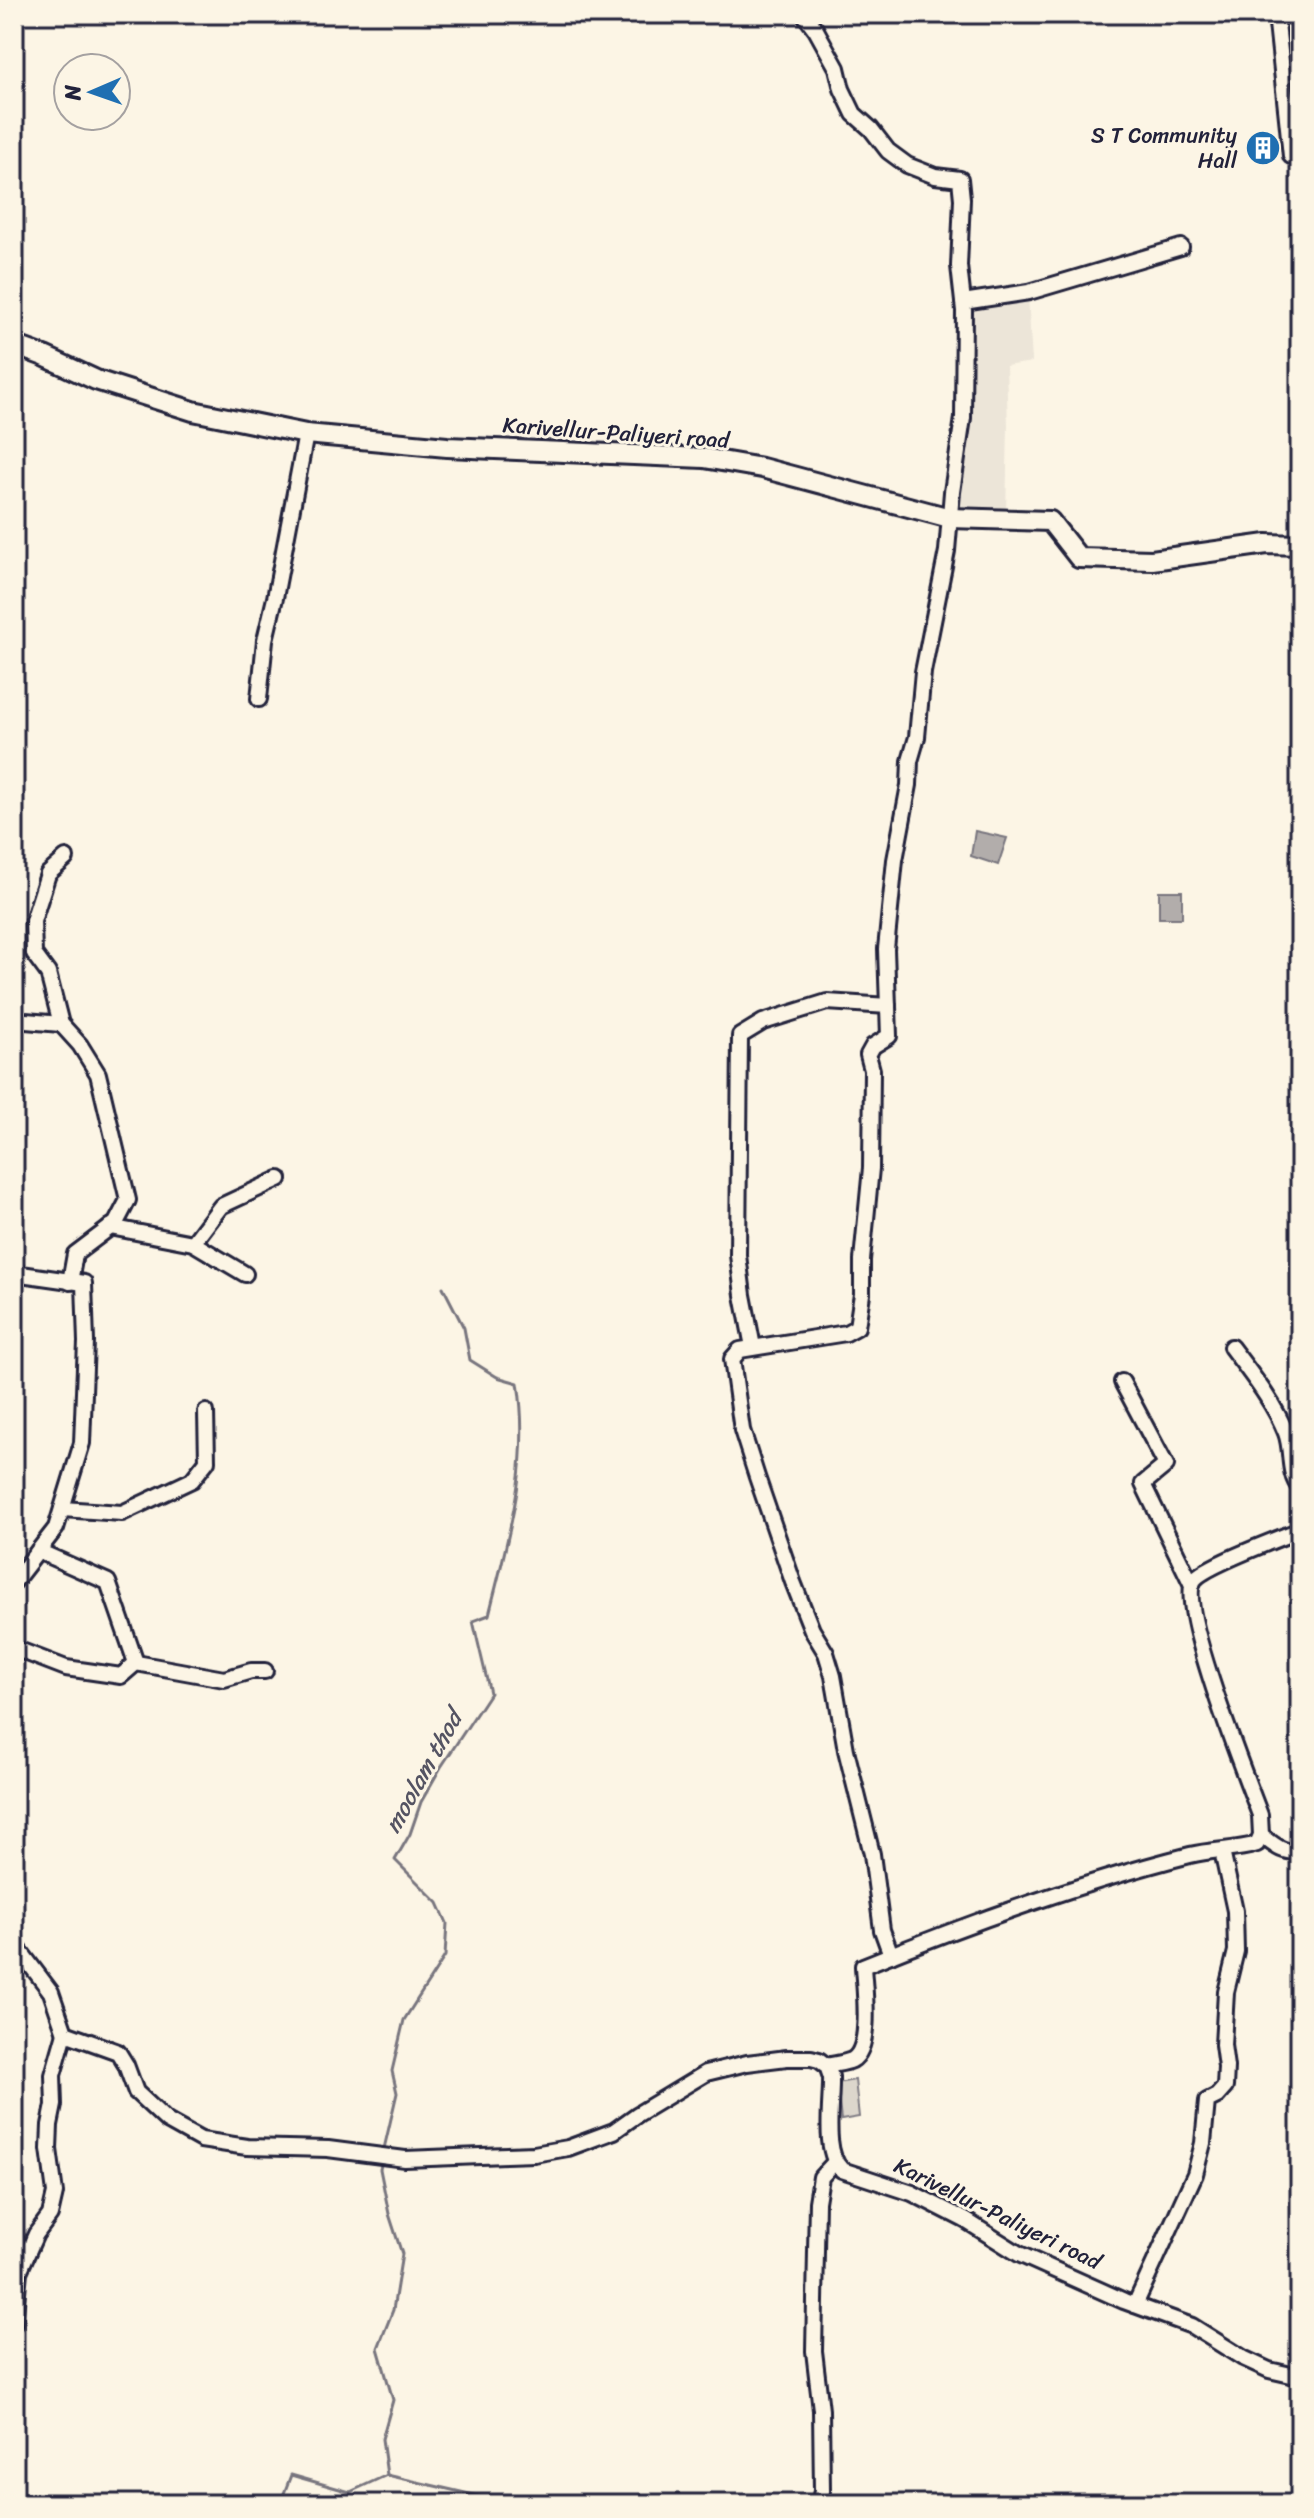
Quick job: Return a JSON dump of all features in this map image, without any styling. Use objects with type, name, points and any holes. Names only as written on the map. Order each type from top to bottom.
[{"type":"main road","name":"Karivellur-Paliyeri road","points":[[14,345],[96,380],[193,411],[306,434],[447,447],[704,458],[762,468],[950,518],[1050,521],[1079,558],[1152,560],[1267,544],[1300,545]]},
{"type":"street","points":[[804,14],[837,68],[842,89],[854,114],[888,151],[907,165],[935,176],[960,179],[962,199],[959,266],[965,396],[940,595],[923,672],[917,737],[910,761],[905,813],[895,860],[886,949],[889,1036],[873,1046],[868,1055],[872,1070],[871,1168],[857,1327],[830,1336],[740,1350],[732,1359],[742,1430],[793,1582],[812,1630],[826,1653],[833,1676],[846,1750],[872,1854],[882,1930],[891,1955]]},
{"type":"street","points":[[1276,14],[1291,156],[1300,156]]},
{"type":"street","points":[[963,302],[1029,292],[1181,247]]},
{"type":"street","points":[[259,699],[265,640],[306,434]]},
{"type":"street","points":[[66,858],[48,874],[33,921],[34,954],[48,973],[61,1024],[80,1045],[98,1074],[128,1200],[116,1223],[75,1254],[70,1282]]},
{"type":"street","points":[[753,1347],[738,1255],[740,1036],[763,1022],[827,1002],[888,1006]]},
{"type":"street","points":[[14,1020],[61,1024]]},
{"type":"street","points":[[193,1243],[221,1206],[279,1179]]},
{"type":"street","points":[[110,1227],[193,1243],[245,1274]]},
{"type":"street","points":[[14,1273],[84,1283],[82,1443],[56,1528],[14,1582]]},
{"type":"street","points":[[1231,1347],[1262,1388],[1287,1434],[1294,1480],[1300,1488]]},
{"type":"street","points":[[1122,1382],[1166,1465],[1143,1484],[1192,1585]]},
{"type":"street","points":[[62,1509],[122,1513],[192,1480],[207,1461],[206,1412]]},
{"type":"street","points":[[827,2066],[853,2059],[860,2052],[865,2036],[863,1966],[1027,1904],[1194,1854],[1257,1844],[1261,1835],[1260,1815],[1198,1640],[1191,1601],[1192,1585],[1196,1577],[1211,1569],[1300,1530]]},
{"type":"street","points":[[38,1551],[108,1582],[136,1663]]},
{"type":"street","points":[[14,1648],[66,1668],[121,1676],[136,1663]]},
{"type":"street","points":[[136,1663],[224,1679],[251,1671],[265,1671]]},
{"type":"street","points":[[1261,1835],[1277,1848],[1290,1853],[1300,1851]]},
{"type":"street","points":[[1135,2305],[1195,2174],[1203,2143],[1207,2101],[1225,2087],[1223,2045],[1226,1992],[1236,1951],[1235,1911],[1222,1851]]},
{"type":"street","points":[[14,1943],[51,1992],[65,2033],[53,2075],[54,2105],[49,2149],[55,2193],[50,2215],[36,2234],[19,2272],[14,2324]]},
{"type":"street","points":[[65,2033],[118,2052],[136,2092],[167,2121],[201,2140],[247,2147],[328,2149],[391,2157],[488,2156],[568,2148],[614,2131],[706,2073],[787,2058],[819,2060],[827,2066],[831,2077],[830,2146],[834,2163],[821,2177],[817,2202],[814,2351],[821,2410],[822,2491],[819,2504]]},
{"type":"street","name":"Karivellur-Paliyeri road","points":[[834,2163],[842,2170],[912,2193],[965,2220],[1019,2254],[1135,2305],[1192,2326],[1243,2358],[1269,2370],[1300,2377]]},
{"type":"shaded area","points":[[1028,295],[1032,362],[1006,366],[1006,514],[955,514],[967,305]]},
{"type":"shaded area","points":[[975,831],[1007,838],[998,865],[971,856]]},
{"type":"shaded area","points":[[1159,891],[1182,891],[1182,918],[1159,918]]},
{"type":"shaded area","points":[[855,2080],[859,2117],[841,2120],[837,2083]]},
{"type":"waterway","name":"moolam thod","points":[[383,2153],[397,2093],[392,2071],[404,2020],[445,1956],[447,1923],[438,1903],[395,1860],[410,1834],[421,1802],[490,1693],[473,1621],[489,1615],[520,1472],[522,1443],[518,1383],[497,1377],[470,1360],[464,1328],[443,1287]]},
{"type":"waterway","name":"moolam thod","points":[[382,2161],[380,2169],[389,2214],[402,2254],[393,2310],[378,2348],[393,2400],[382,2439],[387,2475]]},
{"type":"waterway","points":[[284,2504],[283,2496],[291,2475],[350,2492],[387,2475],[487,2498],[489,2504]]},
{"type":"place","name":"S T Community Hall","points":[[1263,148]]}]
